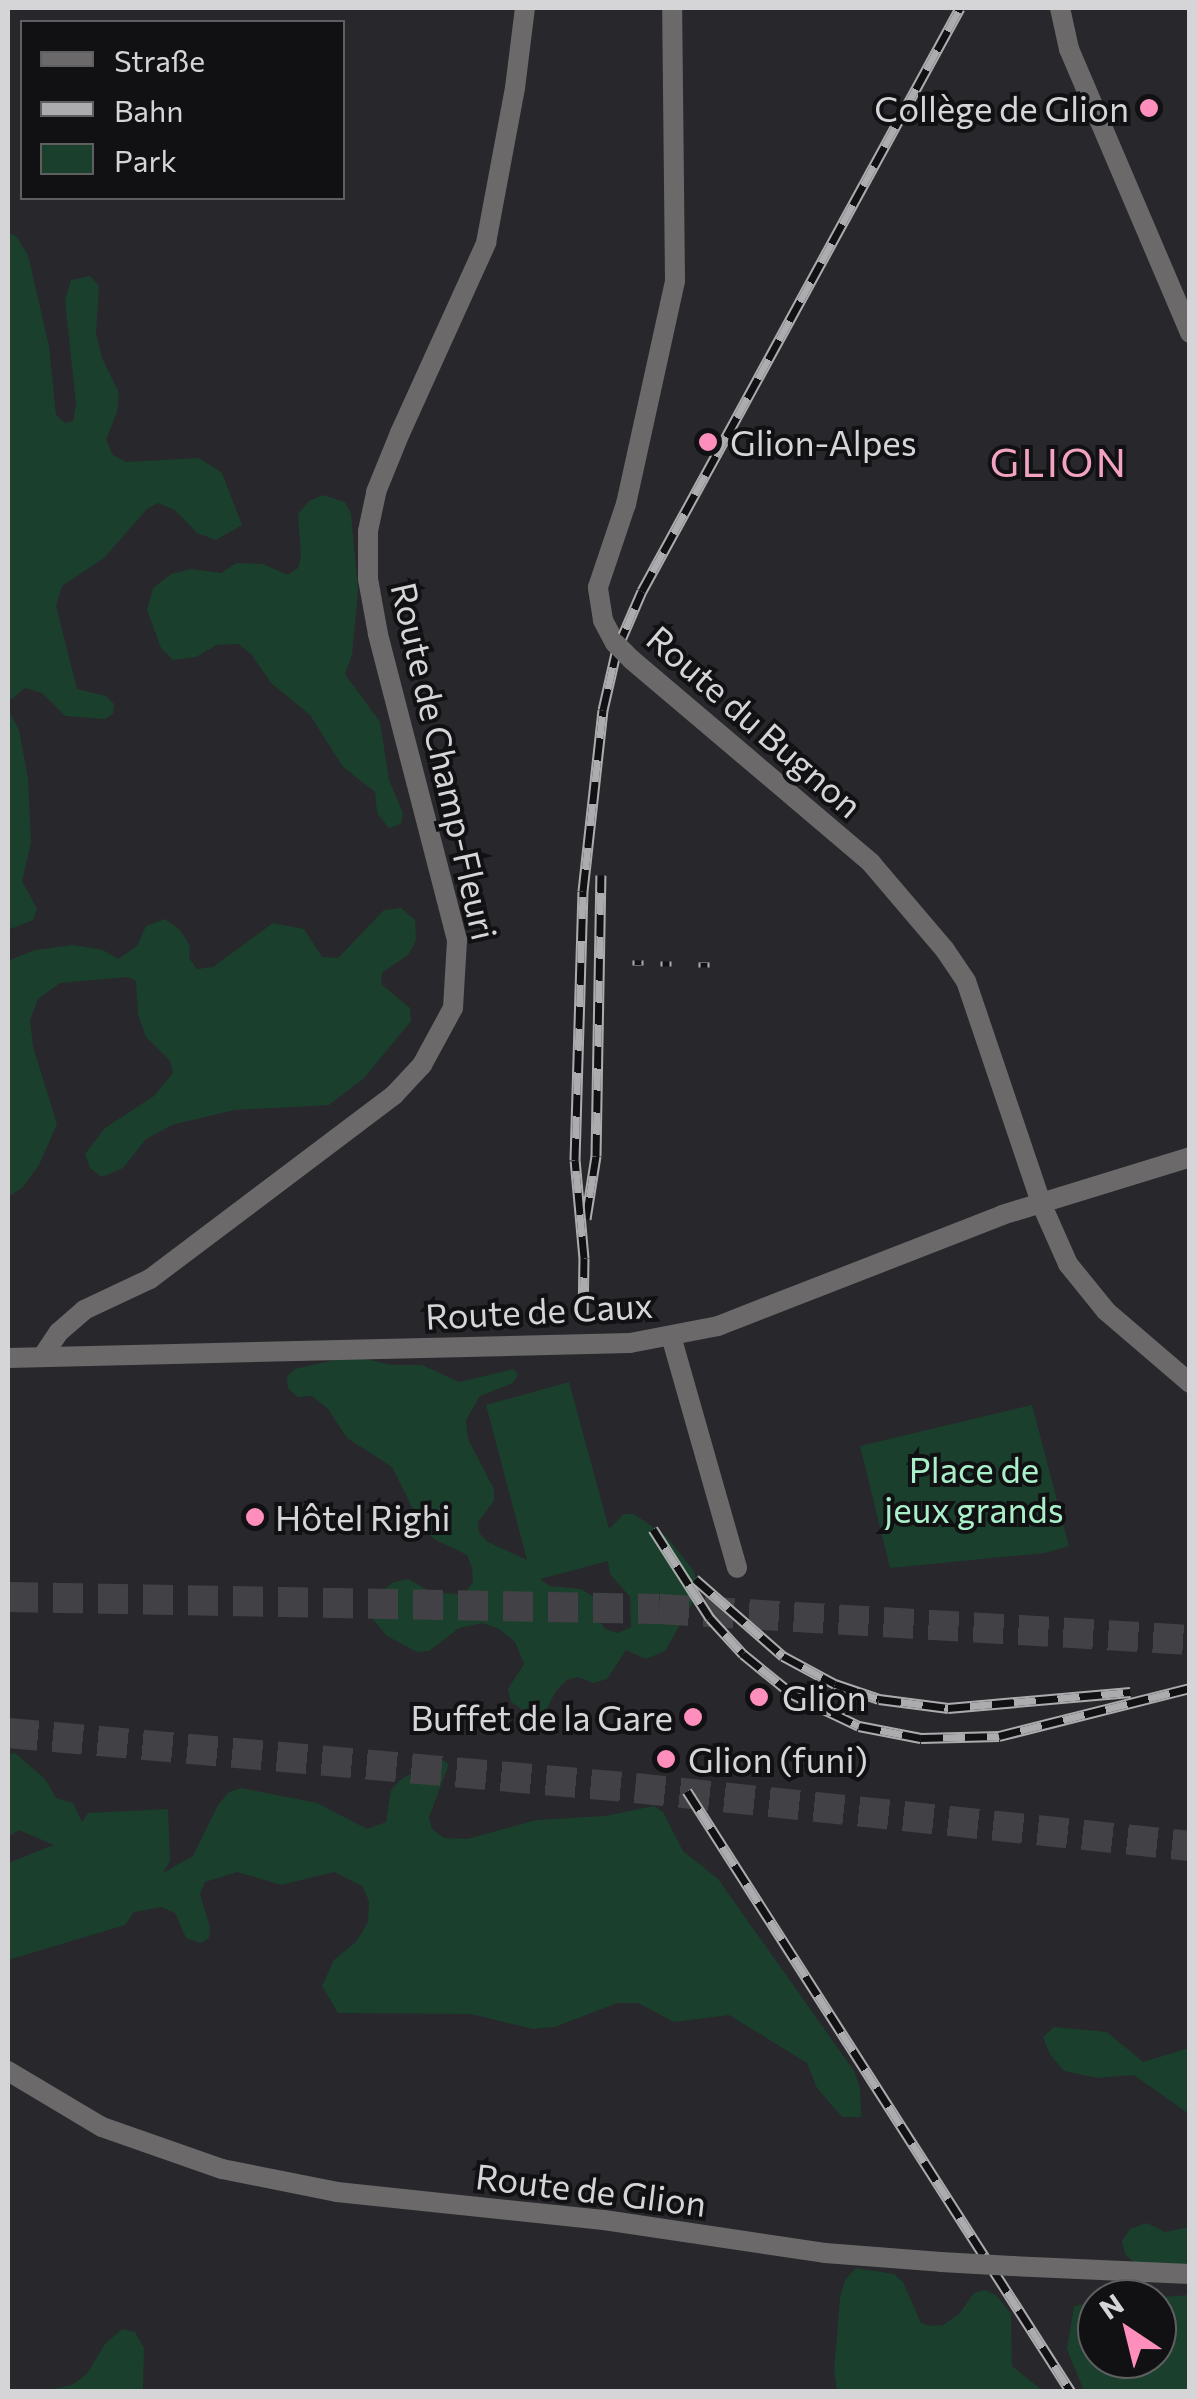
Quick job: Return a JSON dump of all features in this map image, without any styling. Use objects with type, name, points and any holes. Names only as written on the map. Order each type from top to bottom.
[{"type":"street","name":"Route de Champ-Fleuri","points":[[42,1356],[58,1332],[84,1310],[150,1278],[394,1095],[422,1064],[453,1008],[457,940],[378,634],[368,579],[368,531],[388,462],[486,243],[516,88],[524,8]]},
{"type":"street","name":"Route du Bugnon","points":[[672,8],[675,281],[626,504],[600,577],[598,603],[610,636],[872,863],[945,950],[966,981],[1060,1250],[1089,1293],[1190,1383]]},
{"type":"street","points":[[1060,8],[1068,49],[1190,333]]},
{"type":"street","name":"Route de Caux","points":[[42,1356],[608,1346],[670,1336],[718,1326],[1041,1203],[1190,1158]]},
{"type":"street","points":[[670,1336],[737,1568]]},
{"type":"street","points":[[8,1358],[42,1356]]},
{"type":"street","name":"Route de Glion","points":[[8,2071],[102,2127],[222,2170],[337,2192],[604,2220],[825,2253],[1190,2274]]},
{"type":"green space","points":[[8,232],[16,236],[28,255],[49,346],[56,415],[65,423],[73,421],[76,405],[65,300],[71,280],[90,276],[99,286],[96,334],[102,358],[119,393],[117,412],[106,440],[113,455],[126,462],[199,458],[222,473],[242,525],[216,540],[197,533],[175,510],[158,503],[147,509],[104,558],[62,586],[56,606],[77,689],[106,696],[114,704],[113,714],[105,719],[65,716],[42,693],[25,688],[8,702]]},
{"type":"green space","points":[[323,495],[345,502],[351,514],[358,590],[352,655],[345,674],[380,722],[389,780],[403,813],[401,824],[389,828],[377,813],[375,792],[343,767],[310,715],[271,683],[251,654],[238,644],[217,645],[196,657],[173,660],[161,648],[147,610],[153,588],[171,574],[191,569],[221,573],[237,563],[263,564],[288,575],[298,568],[301,556],[298,514],[309,501]]},
{"type":"green space","points":[[8,709],[19,730],[28,778],[31,843],[22,881],[37,909],[33,920],[8,930]]},
{"type":"green space","points":[[401,908],[415,920],[416,940],[409,954],[382,973],[381,984],[410,1008],[411,1021],[364,1078],[329,1105],[234,1110],[172,1125],[146,1139],[123,1168],[102,1177],[90,1168],[85,1154],[105,1128],[154,1096],[173,1073],[170,1061],[146,1037],[138,1015],[136,981],[128,977],[60,983],[38,999],[30,1020],[33,1047],[57,1124],[39,1165],[22,1188],[8,1197],[8,961],[35,950],[73,945],[103,950],[118,959],[137,946],[146,926],[165,919],[180,930],[197,969],[213,967],[273,923],[304,929],[322,957],[338,958],[384,910]]},
{"type":"green space","points":[[353,1356],[391,1365],[422,1365],[459,1382],[514,1369],[518,1375],[513,1383],[480,1396],[466,1420],[468,1439],[494,1489],[494,1501],[478,1522],[479,1533],[488,1542],[527,1560],[486,1405],[569,1382],[609,1529],[624,1514],[634,1514],[666,1536],[694,1571],[697,1591],[665,1651],[646,1659],[626,1650],[607,1679],[593,1683],[578,1677],[567,1680],[544,1714],[535,1718],[511,1702],[508,1689],[524,1664],[515,1642],[499,1629],[483,1623],[459,1628],[429,1651],[417,1652],[387,1636],[372,1618],[376,1595],[394,1582],[408,1579],[433,1593],[464,1594],[473,1582],[472,1568],[467,1555],[434,1539],[421,1525],[392,1467],[347,1438],[328,1409],[312,1396],[298,1397],[288,1388],[287,1377],[295,1369]],"holes":[[[608,1561],[610,1574],[630,1597],[631,1627],[618,1633],[605,1629],[594,1597],[581,1589],[549,1586],[540,1579]]]},
{"type":"green space","name":"Place de jeux grands","points":[[1032,1405],[1069,1546],[1045,1553],[890,1568],[860,1446]]},
{"type":"green space","points":[[15,1753],[45,1779],[56,1798],[73,1803],[82,1822],[88,1813],[168,1809],[170,1861],[163,1873],[193,1856],[218,1805],[229,1792],[241,1788],[317,1803],[367,1829],[386,1822],[391,1790],[400,1780],[439,1758],[449,1764],[429,1817],[432,1829],[444,1838],[467,1839],[536,1820],[605,1816],[654,1806],[663,1812],[683,1851],[718,1879],[854,2071],[860,2088],[861,2117],[842,2117],[817,2088],[807,2063],[729,2015],[674,2022],[638,2003],[617,2003],[555,2027],[533,2029],[471,2014],[338,2013],[322,1986],[334,1960],[356,1942],[368,1922],[369,1901],[362,1886],[334,1872],[281,1885],[237,1872],[205,1882],[200,1894],[210,1927],[209,1938],[201,1943],[186,1938],[175,1913],[161,1907],[134,1912],[125,1925],[8,1960],[8,1863],[54,1845],[19,1830],[8,1837],[8,1754]]},
{"type":"green space","points":[[1054,2027],[1107,2032],[1143,2062],[1189,2048],[1189,2114],[1134,2075],[1097,2078],[1064,2071],[1043,2037]]},
{"type":"green space","points":[[1147,2223],[1165,2232],[1189,2227],[1189,2266],[1134,2262],[1125,2254],[1122,2241],[1130,2229]]},
{"type":"green space","points":[[856,2268],[894,2274],[903,2282],[921,2323],[931,2326],[943,2325],[959,2314],[974,2293],[985,2290],[997,2296],[1011,2314],[1012,2366],[1043,2391],[837,2391],[834,2371],[840,2298],[845,2280]]},
{"type":"green space","points":[[1189,2295],[1189,2391],[1084,2391],[1079,2379],[1177,2379],[1177,2296]]},
{"type":"green space","points":[[1077,2305],[1077,2374],[1067,2349]]},
{"type":"green space","points":[[122,2329],[135,2332],[144,2348],[143,2391],[43,2391],[72,2385],[87,2374],[105,2344]]},
{"type":"tunnel","points":[[8,1597],[659,1609],[1190,1640]]},
{"type":"tunnel","points":[[8,1733],[635,1788],[1190,1846]]},
{"type":"railway","points":[[583,1321],[584,1258],[575,1160],[583,891],[603,710],[617,649],[642,591],[960,8]]},
{"type":"railway","points":[[586,1219],[596,1156],[601,875]]},
{"type":"railway","points":[[638,960],[638,965]]},
{"type":"railway","points":[[666,961],[666,966]]},
{"type":"railway","points":[[704,962],[704,967]]},
{"type":"railway","points":[[653,1529],[710,1618],[743,1654],[792,1694],[859,1726],[921,1738],[999,1736],[1190,1688]]},
{"type":"railway","points":[[695,1579],[783,1656],[835,1684],[879,1699],[948,1708],[1130,1692]]},
{"type":"railway","points":[[687,1791],[1071,2392]]},
{"type":"place","name":"Collège de Glion","points":[[1149,108]]},
{"type":"place","name":"Glion-Alpes","points":[[708,442]]},
{"type":"place","name":"Hôtel Righi","points":[[255,1517]]},
{"type":"place","name":"Glion","points":[[759,1697]]},
{"type":"place","name":"Buffet de la Gare","points":[[693,1717]]},
{"type":"place","name":"Glion (funi)","points":[[666,1759]]},
{"type":"district","name":"GLION","points":[[1059,461]]}]
